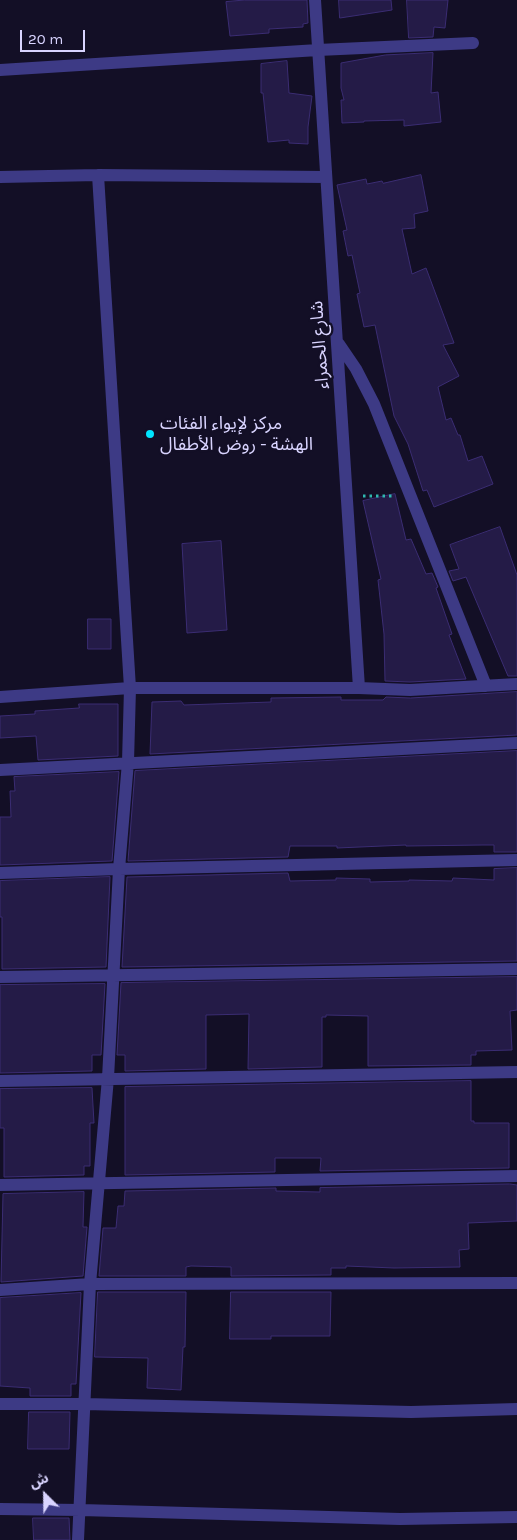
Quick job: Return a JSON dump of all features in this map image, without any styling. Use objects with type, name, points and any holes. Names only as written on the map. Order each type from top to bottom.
[{"type":"street","name":"شارع الحمراء","points":[[315,0],[359,688]]},
{"type":"street","points":[[0,70],[318,50],[473,43]]},
{"type":"street","points":[[78,1540],[81,1510],[90,1284],[108,1078],[119,869],[128,762],[130,688],[98,175]]},
{"type":"street","points":[[0,177],[98,175],[326,177]]},
{"type":"street","points":[[338,343],[356,369],[374,404],[486,686]]},
{"type":"street","points":[[0,697],[130,688],[359,688],[410,690],[517,684]]},
{"type":"street","points":[[0,770],[517,743]]},
{"type":"street","points":[[0,873],[517,860]]},
{"type":"street","points":[[0,977],[517,969]]},
{"type":"street","points":[[0,1081],[517,1072]]},
{"type":"street","points":[[0,1185],[517,1176]]},
{"type":"street","points":[[0,1290],[90,1284],[517,1282]]},
{"type":"street","points":[[0,1404],[85,1404],[412,1412],[517,1409]]},
{"type":"street","points":[[0,1509],[400,1518],[517,1517]]},
{"type":"path","points":[[347,496],[411,497]]},
{"type":"building","points":[[245,0],[307,0],[308,23],[303,24],[303,27],[269,29],[269,33],[230,36],[226,2]]},
{"type":"building","points":[[339,0],[391,0],[392,10],[340,18]]},
{"type":"building","points":[[407,0],[448,0],[445,28],[434,27],[433,37],[409,38]]},
{"type":"building","points":[[433,53],[431,93],[438,92],[441,122],[404,126],[404,120],[342,123],[341,100],[344,100],[341,88],[341,63],[385,55]]},
{"type":"building","points":[[287,61],[289,93],[312,96],[308,144],[289,143],[289,140],[268,142],[263,93],[261,93],[261,64]]},
{"type":"building","points":[[421,175],[428,211],[414,214],[415,228],[402,229],[412,274],[426,268],[454,343],[443,345],[459,376],[438,387],[446,420],[451,418],[458,435],[460,435],[468,461],[482,456],[493,484],[434,507],[427,490],[423,491],[408,444],[394,416],[375,325],[364,327],[357,294],[360,293],[352,255],[348,256],[343,231],[347,230],[337,185],[366,179],[367,184],[382,181],[383,183]]},
{"type":"building","points":[[395,494],[406,540],[411,539],[426,574],[432,573],[438,587],[436,588],[452,634],[449,635],[466,679],[410,682],[385,681],[384,634],[378,580],[381,579],[363,501]]},
{"type":"building","points":[[500,527],[517,575],[517,676],[508,676],[466,577],[453,581],[449,571],[459,569],[450,545]]},
{"type":"building","points":[[221,541],[227,630],[187,633],[182,544]]},
{"type":"building","points":[[88,619],[111,619],[111,649],[88,649]]},
{"type":"building","points":[[517,692],[517,735],[150,754],[152,702],[181,701],[184,705],[271,702],[271,698],[341,697],[341,700],[383,700],[386,697],[410,698]]},
{"type":"building","points":[[79,704],[118,704],[118,756],[38,760],[36,736],[0,738],[0,716],[35,714],[35,711],[79,708]]},
{"type":"building","points":[[517,751],[517,852],[494,852],[494,845],[406,845],[337,848],[337,846],[290,846],[288,857],[128,861],[135,771]]},
{"type":"building","points":[[119,772],[112,861],[0,865],[0,817],[11,817],[10,791],[15,791],[14,777]]},
{"type":"building","points":[[517,868],[517,961],[122,967],[127,877],[288,873],[290,881],[336,880],[336,878],[370,879],[370,882],[409,880],[452,881],[453,878],[494,880],[494,869]]},
{"type":"building","points":[[110,877],[106,967],[2,969],[0,881]]},
{"type":"building","points":[[517,977],[517,1010],[510,1011],[512,1050],[476,1051],[476,1055],[471,1055],[471,1065],[368,1066],[368,1016],[326,1015],[326,1017],[322,1017],[322,1067],[248,1069],[249,1014],[206,1015],[206,1069],[125,1071],[125,1055],[117,1055],[121,983]]},
{"type":"building","points":[[105,984],[101,1055],[92,1055],[92,1071],[0,1073],[0,985]]},
{"type":"building","points":[[471,1081],[471,1121],[474,1121],[474,1123],[509,1123],[509,1168],[320,1171],[321,1158],[275,1158],[275,1172],[125,1175],[125,1087]]},
{"type":"building","points":[[92,1088],[94,1123],[90,1123],[90,1166],[84,1166],[84,1175],[4,1177],[4,1128],[0,1128],[0,1089]]},
{"type":"building","points":[[517,1185],[517,1221],[468,1223],[469,1249],[459,1250],[460,1267],[394,1268],[346,1266],[346,1268],[331,1268],[331,1275],[231,1276],[231,1267],[191,1266],[186,1267],[186,1276],[99,1276],[103,1228],[116,1228],[118,1206],[124,1206],[125,1191],[276,1188],[276,1191],[320,1192],[320,1188]]},
{"type":"building","points":[[84,1192],[83,1227],[87,1227],[83,1276],[1,1282],[3,1194]]},
{"type":"building","points":[[98,1292],[186,1292],[185,1347],[183,1347],[181,1390],[147,1388],[148,1358],[95,1357]]},
{"type":"building","points":[[231,1292],[331,1292],[330,1336],[271,1336],[271,1339],[230,1339]]},
{"type":"building","points":[[81,1293],[76,1384],[71,1384],[71,1396],[30,1396],[30,1388],[0,1386],[0,1298]]},
{"type":"building","points":[[29,1412],[70,1412],[69,1449],[28,1449]]},
{"type":"building","points":[[33,1518],[69,1518],[70,1540],[34,1540]]},
{"type":"place","name":"مركز لإيواء الفئات الهشة - روض الأطفال","points":[[150,434]]}]
